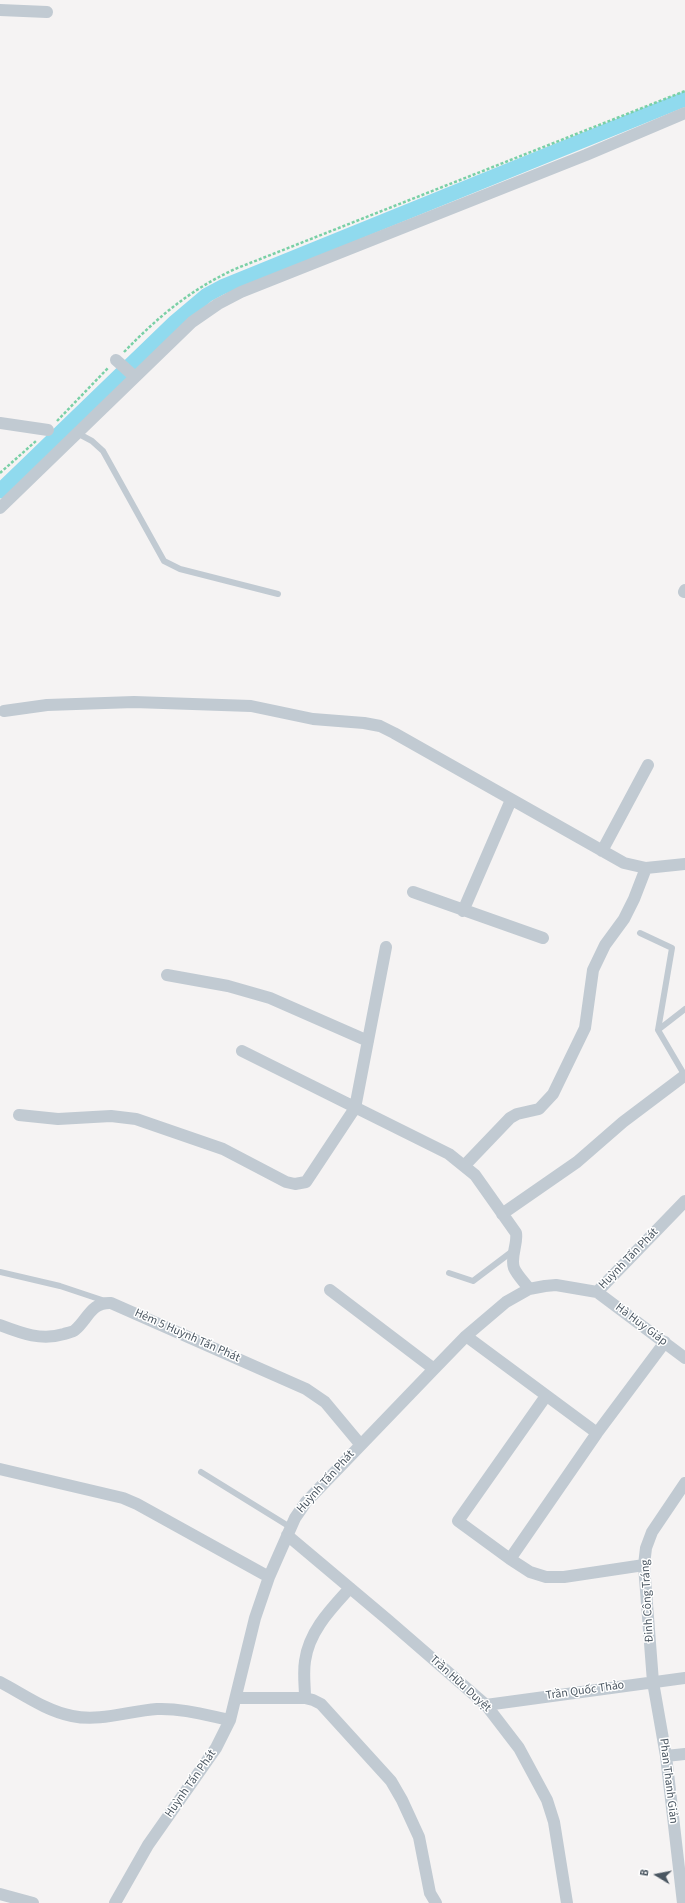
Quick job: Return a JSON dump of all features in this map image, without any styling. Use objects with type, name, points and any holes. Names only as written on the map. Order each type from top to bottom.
[{"type":"street","points":[[0,10],[47,12]]},
{"type":"street","points":[[0,508],[192,322],[218,304],[242,292],[586,155],[685,113]]},
{"type":"street","points":[[116,360],[135,377]]},
{"type":"street","points":[[0,423],[48,430]]},
{"type":"street","points":[[4,710],[47,705],[134,702],[209,704],[251,706],[313,719],[364,723],[380,726],[624,863],[646,868],[685,864]]},
{"type":"street","points":[[602,851],[648,765]]},
{"type":"street","points":[[463,911],[511,800]]},
{"type":"street","points":[[465,1165],[510,1118],[517,1114],[540,1109],[553,1094],[584,1028],[590,982],[598,957],[624,919],[634,899],[646,868]]},
{"type":"street","points":[[412,892],[543,938]]},
{"type":"street","points":[[19,1115],[58,1119],[111,1116],[136,1119],[223,1149],[286,1182],[301,1184],[306,1182],[355,1108],[386,946]]},
{"type":"street","points":[[167,975],[228,986],[270,998],[368,1041]]},
{"type":"street","points":[[242,1051],[355,1108],[433,1145],[465,1165],[475,1175],[516,1233],[513,1258],[514,1268],[529,1289]]},
{"type":"street","points":[[502,1214],[577,1162],[623,1122],[685,1076]]},
{"type":"street","name":"Huỳnh Tấn Phát","points":[[115,1903],[148,1845],[216,1748],[230,1720],[255,1618],[269,1577],[289,1531],[306,1502],[360,1444],[466,1336],[506,1302],[529,1289],[556,1285],[598,1292],[685,1201]]},
{"type":"street","points":[[330,1290],[434,1369]]},
{"type":"street","name":"Hà Huy Giáp","points":[[598,1292],[685,1358]]},
{"type":"street","points":[[0,1325],[19,1332],[40,1337],[53,1337],[75,1330],[95,1306],[104,1303],[111,1303]]},
{"type":"street","name":"Hẻm 5 Huỳnh Tấn Phát","points":[[111,1303],[306,1389],[324,1402],[360,1444]]},
{"type":"street","points":[[466,1336],[597,1433]]},
{"type":"street","points":[[510,1559],[597,1433],[665,1342]]},
{"type":"street","points":[[546,1396],[458,1521],[530,1572],[546,1577],[564,1577],[644,1565]]},
{"type":"street","points":[[0,1469],[104,1492],[137,1504],[269,1577]]},
{"type":"street","name":"Đinh Công Tráng","points":[[653,1682],[644,1565],[646,1548],[652,1532],[685,1483]]},
{"type":"street","name":"Trần Hữu Duyệt","points":[[289,1531],[350,1588],[486,1705],[519,1748],[547,1800],[558,1841],[567,1903]]},
{"type":"street","points":[[305,1698],[304,1669],[308,1648],[326,1615],[350,1588]]},
{"type":"street","name":"Trần Quốc Thảo","points":[[486,1705],[685,1678]]},
{"type":"street","points":[[0,1682],[55,1712],[72,1717],[95,1718],[138,1711],[167,1709],[230,1720]]},
{"type":"street","name":"Phan Thanh Giản","points":[[653,1682],[666,1756],[683,1903]]},
{"type":"street","points":[[236,1698],[305,1698],[321,1704],[391,1781],[402,1800],[419,1837],[430,1893],[436,1903]]},
{"type":"street","points":[[666,1756],[685,1754]]},
{"type":"street","points":[[0,1894],[33,1903]]},
{"type":"lane","points":[[77,433],[92,441],[103,451],[164,561],[180,569],[278,594]]},
{"type":"lane","points":[[640,933],[672,948],[658,1030],[685,1076]]},
{"type":"lane","points":[[658,1030],[685,1009]]},
{"type":"lane","points":[[449,1273],[473,1281],[515,1249]]},
{"type":"lane","points":[[0,1272],[60,1286],[111,1303]]},
{"type":"lane","points":[[201,1472],[289,1531]]},
{"type":"waterway","points":[[0,491],[175,322],[207,295],[222,287],[685,99]]}]
